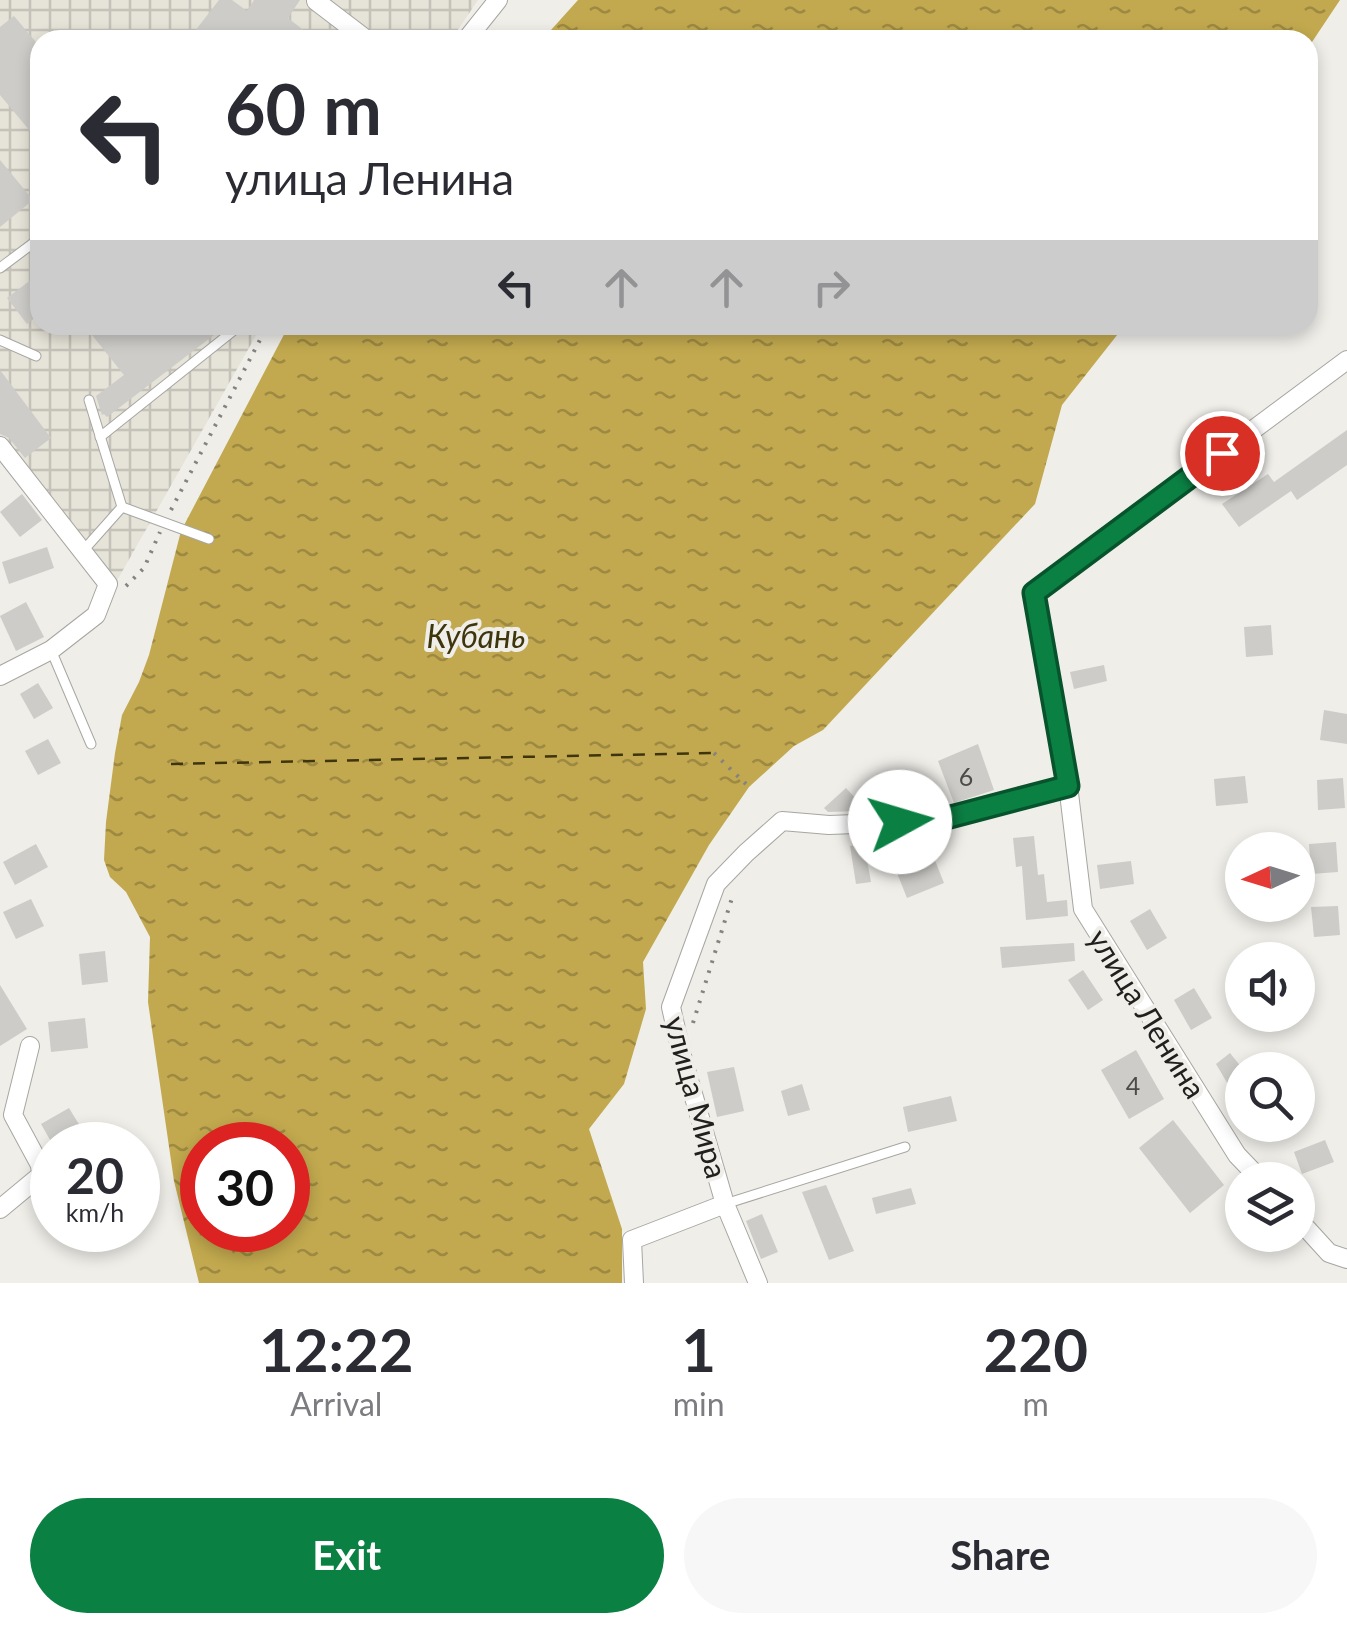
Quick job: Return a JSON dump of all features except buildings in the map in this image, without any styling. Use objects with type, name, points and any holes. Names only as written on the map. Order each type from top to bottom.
[{"type":"street","points":[[315,0],[354,30]]},
{"type":"street","points":[[474,30],[498,0]]},
{"type":"street","name":"улица Ленина","points":[[1244,1162],[1083,908],[1068,786],[1034,593],[1347,360]]},
{"type":"street","points":[[0,446],[108,584],[96,615],[51,650],[0,676]]},
{"type":"street","name":"улица Мира","points":[[758,1283],[725,1204],[670,1008],[716,884],[782,821],[830,826],[935,821],[1068,786]]},
{"type":"street","points":[[0,1209],[41,1175],[14,1115],[30,1046]]},
{"type":"street","points":[[634,1283],[632,1240],[725,1204]]},
{"type":"street","points":[[1315,1238],[1329,1253],[1347,1260]]},
{"type":"lane","points":[[0,268],[30,246]]},
{"type":"lane","points":[[100,437],[227,335]]},
{"type":"lane","points":[[0,340],[36,356]]},
{"type":"lane","points":[[89,400],[122,507]]},
{"type":"lane","points":[[122,507],[209,538]]},
{"type":"lane","points":[[82,552],[122,507]]},
{"type":"lane","points":[[51,650],[91,744]]},
{"type":"lane","points":[[725,1204],[905,1147]]},
{"type":"path","points":[[108,584],[122,589],[144,568],[164,522],[263,335]]},
{"type":"path","points":[[714,753],[749,787]]},
{"type":"path","points":[[682,1056],[734,890]]},
{"type":"shaded area","points":[[0,0],[478,0],[458,30],[30,30],[30,335],[256,335],[114,586],[0,440]]},
{"type":"water","points":[[578,0],[1340,0],[1318,33],[551,30]]},
{"type":"water","name":"Кубань","points":[[284,335],[1117,335],[1062,405],[1035,504],[823,730],[794,746],[749,787],[709,845],[643,962],[646,1009],[624,1084],[589,1129],[622,1229],[622,1283],[199,1283],[191,1252],[310,1252],[310,1122],[180,1122],[180,1205],[148,1002],[150,937],[126,892],[110,877],[104,860],[122,715],[139,682],[181,531]]},
{"type":"ferry route","points":[[171,764],[714,753]]},
{"type":"route","points":[[900,822],[935,821],[1068,786],[1034,593],[1222,453]]}]
